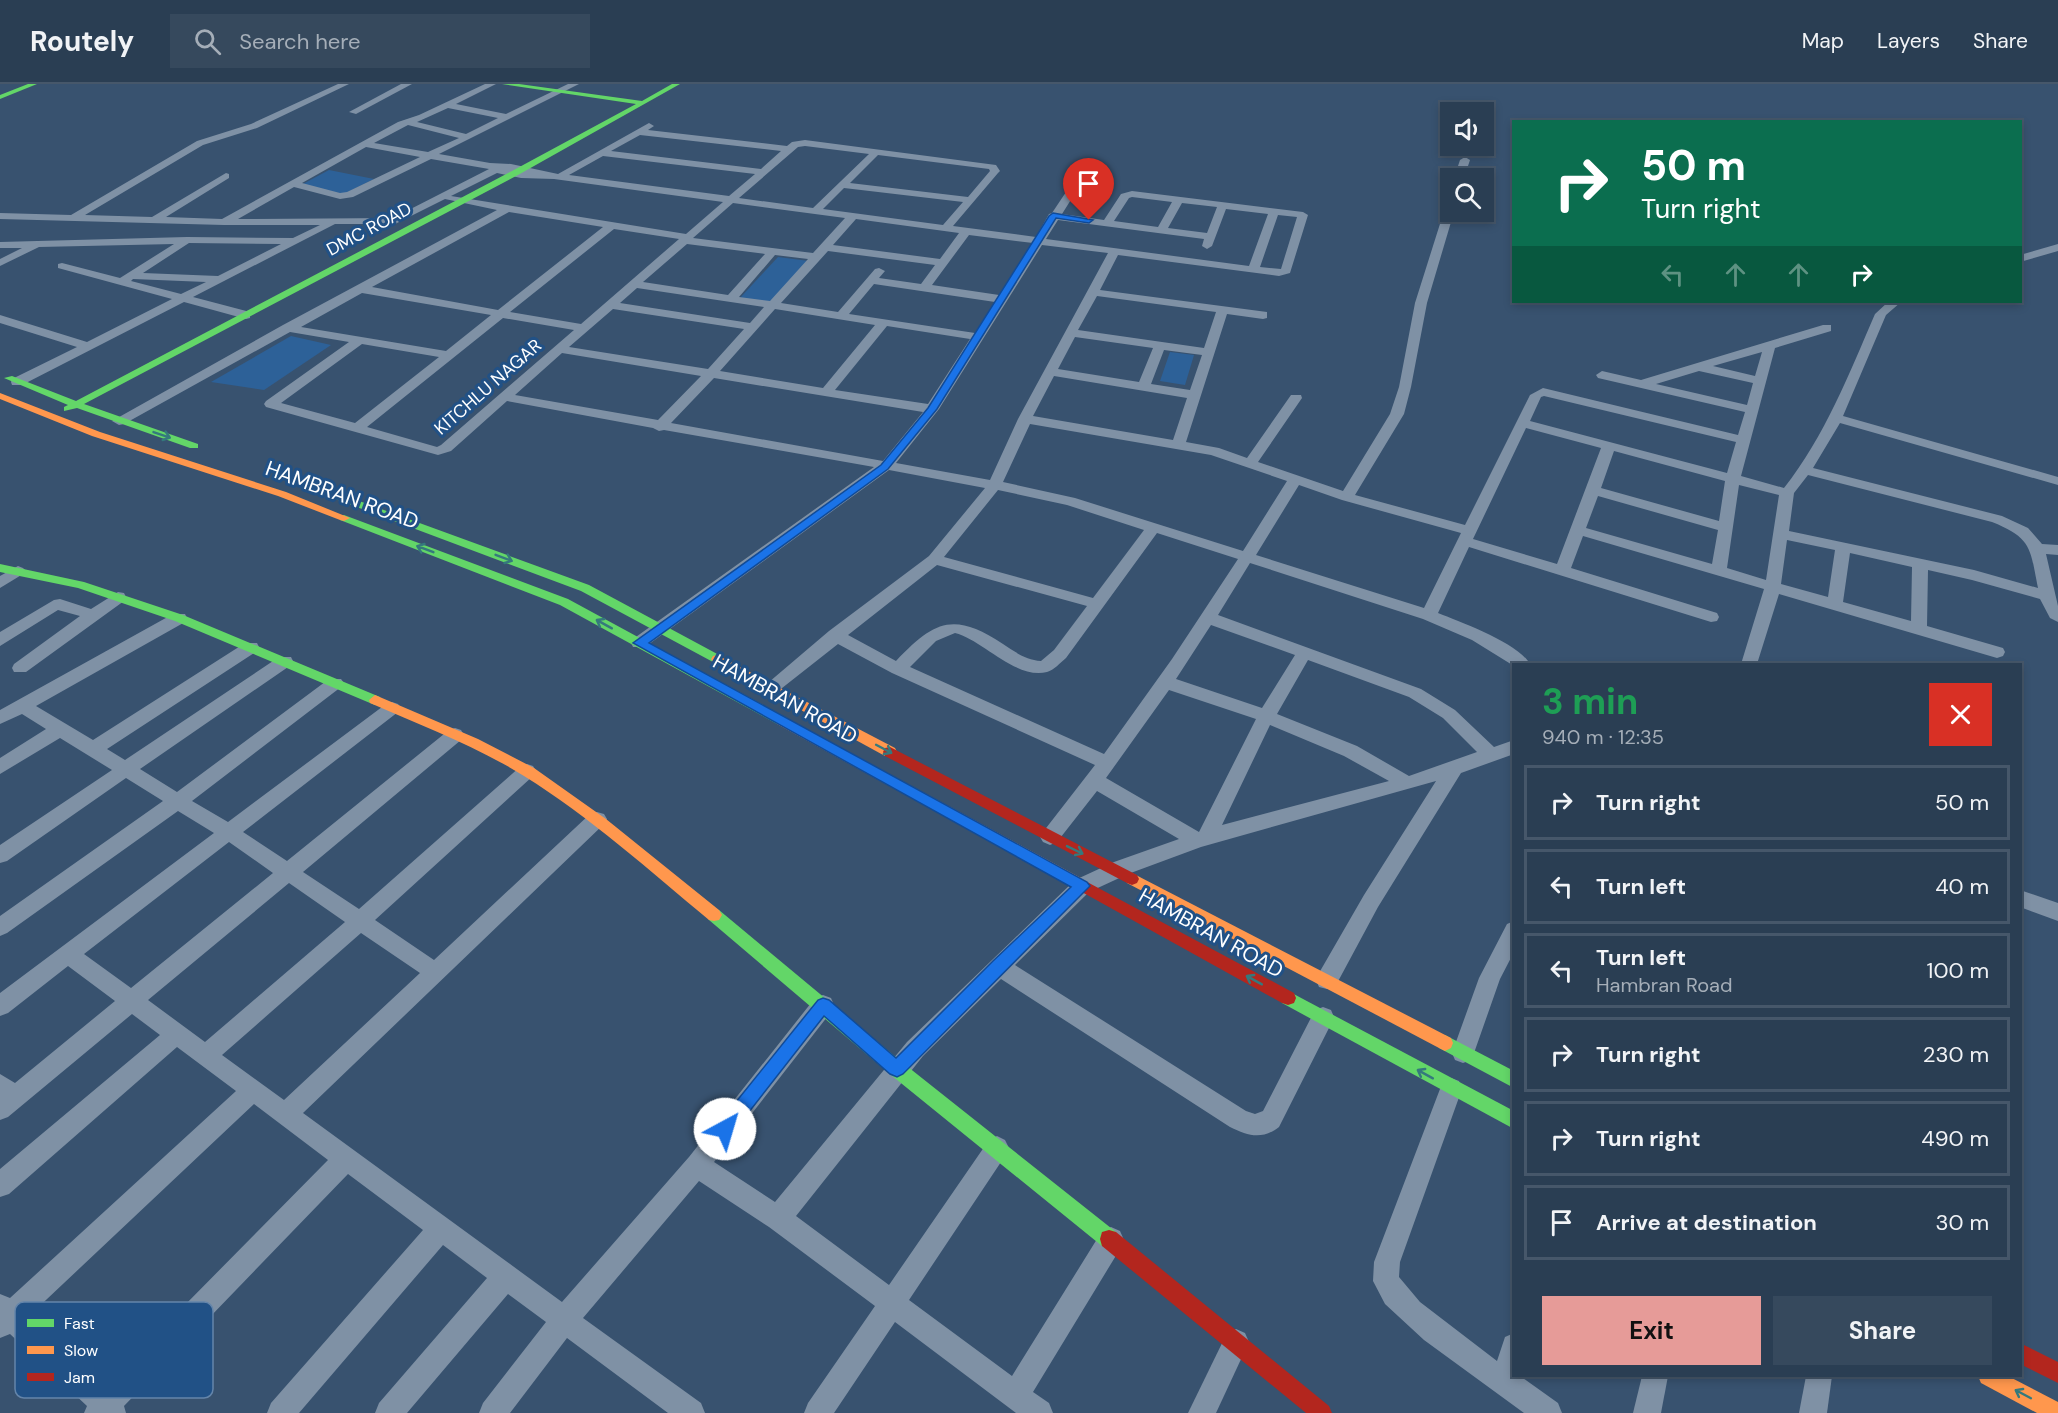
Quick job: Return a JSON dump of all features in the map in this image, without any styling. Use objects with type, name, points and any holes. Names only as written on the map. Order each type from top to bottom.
[{"type":"main road","points":[[0,97],[34,84]]},
{"type":"main road","points":[[505,84],[568,87],[638,102],[661,84]]},
{"type":"main road","name":"DMC ROAD","points":[[47,415],[456,200],[506,169],[677,84]]},
{"type":"main road","points":[[7,380],[207,450]]},
{"type":"main road","name":"HAMBRAN ROAD","points":[[0,396],[47,415],[282,494],[564,602],[1451,1089],[1512,1120]]},
{"type":"main road","name":"HAMBRAN ROAD","points":[[294,480],[585,588],[1050,837],[1327,980],[1512,1079]]},
{"type":"main road","points":[[0,568],[80,585],[179,618],[455,735],[527,771],[597,819],[897,1069],[998,1148],[1322,1413]]},
{"type":"main road","points":[[2022,1354],[2058,1372]]},
{"type":"main road","points":[[1990,1377],[2058,1413]]},
{"type":"street","points":[[73,218],[200,143],[254,126],[345,84]]},
{"type":"street","points":[[353,112],[408,84]]},
{"type":"street","points":[[405,123],[407,118],[474,84]]},
{"type":"street","points":[[224,222],[364,144],[492,84]]},
{"type":"street","points":[[293,184],[340,196],[349,195],[568,87]]},
{"type":"street","points":[[447,105],[507,117]]},
{"type":"street","points":[[557,177],[655,122]]},
{"type":"street","points":[[405,123],[467,137]]},
{"type":"street","points":[[639,132],[789,149],[795,144],[805,143],[995,168],[947,227]]},
{"type":"street","points":[[364,144],[557,177],[814,212],[947,227],[1279,273],[1286,271],[1303,215],[1179,199],[1126,195],[1107,223]]},
{"type":"street","name":"KITCHLU NAGAR","points":[[360,340],[271,404],[438,451],[446,448],[789,149]]},
{"type":"street","points":[[814,212],[876,152]]},
{"type":"street","points":[[601,153],[763,172]]},
{"type":"street","points":[[1462,168],[1465,160]]},
{"type":"street","points":[[0,216],[224,222],[400,220],[506,169]]},
{"type":"street","points":[[154,220],[226,176]]},
{"type":"street","points":[[639,643],[884,467],[932,409],[1053,216],[1079,179]]},
{"type":"street","points":[[841,185],[971,200]]},
{"type":"street","points":[[1162,230],[1179,199]]},
{"type":"street","points":[[456,200],[773,251],[892,256],[943,263]]},
{"type":"street","points":[[1202,262],[1223,204]]},
{"type":"street","points":[[119,421],[507,209]]},
{"type":"street","points":[[1253,270],[1274,211]]},
{"type":"street","points":[[659,427],[853,216]]},
{"type":"street","points":[[1053,216],[1211,237]]},
{"type":"street","points":[[10,229],[29,217]]},
{"type":"street","points":[[121,282],[187,240],[209,221]]},
{"type":"street","points":[[7,380],[87,346],[334,222]]},
{"type":"street","points":[[1347,497],[1397,414],[1405,387],[1421,303],[1446,222]]},
{"type":"street","points":[[357,428],[612,225]]},
{"type":"street","points":[[924,288],[967,230]]},
{"type":"street","points":[[0,244],[187,240],[296,241]]},
{"type":"street","points":[[0,263],[38,244]]},
{"type":"street","points":[[2022,259],[2058,247]]},
{"type":"street","points":[[731,298],[773,251]]},
{"type":"street","points":[[771,688],[835,635],[934,559],[995,485],[1025,419],[1115,251]]},
{"type":"street","points":[[842,315],[892,256]]},
{"type":"street","points":[[62,266],[240,314]]},
{"type":"street","points":[[133,276],[220,279]]},
{"type":"street","points":[[872,280],[1001,299]]},
{"type":"street","points":[[634,284],[979,337]]},
{"type":"street","points":[[361,289],[584,328]]},
{"type":"street","points":[[1093,292],[1263,315]]},
{"type":"street","points":[[1749,663],[1773,587],[1787,493],[1805,470],[1836,418],[1881,314],[1894,303]]},
{"type":"street","points":[[610,305],[752,327]]},
{"type":"street","points":[[1178,445],[1223,309]]},
{"type":"street","points":[[0,319],[87,346]]},
{"type":"street","points":[[827,391],[884,322]]},
{"type":"street","points":[[287,328],[449,355]]},
{"type":"street","points":[[1642,384],[1827,328]]},
{"type":"street","points":[[1071,333],[1209,352]]},
{"type":"street","points":[[1144,387],[1160,345]]},
{"type":"street","points":[[1719,571],[1733,478],[1770,345]]},
{"type":"street","points":[[559,349],[932,409]]},
{"type":"street","points":[[1699,367],[1760,381]]},
{"type":"street","points":[[1050,372],[1195,395]]},
{"type":"street","points":[[1602,375],[1752,410]]},
{"type":"street","points":[[1429,615],[1536,395],[1543,392],[1744,440]]},
{"type":"street","points":[[505,397],[659,427],[995,485],[1070,501],[1429,615],[1462,628],[1505,650],[1520,663]]},
{"type":"street","points":[[1250,463],[1296,398]]},
{"type":"street","points":[[1836,418],[2058,481]]},
{"type":"street","points":[[1025,419],[1214,451],[1467,536],[1562,571],[1712,617]]},
{"type":"street","points":[[1522,423],[1787,493]]},
{"type":"street","points":[[1562,571],[1609,445]]},
{"type":"street","points":[[1805,470],[2013,524],[2032,537],[2037,548],[2047,596],[2058,617]]},
{"type":"street","points":[[1050,837],[1095,781],[1209,618],[1295,480]]},
{"type":"street","points":[[1593,490],[1726,528]]},
{"type":"street","points":[[898,669],[937,633],[952,628],[975,636],[1027,666],[1044,667],[1060,654],[1154,527]]},
{"type":"street","points":[[1578,530],[1996,652]]},
{"type":"street","points":[[1780,534],[1974,575],[2047,596]]},
{"type":"street","points":[[1835,605],[1843,548]]},
{"type":"street","points":[[2037,548],[2058,550]]},
{"type":"street","points":[[934,559],[1096,604]]},
{"type":"street","points":[[1919,630],[1920,564]]},
{"type":"street","points":[[0,583],[18,571]]},
{"type":"street","points":[[20,669],[118,597]]},
{"type":"street","points":[[0,640],[54,605],[60,604],[93,615]]},
{"type":"street","points":[[0,718],[179,618]]},
{"type":"street","points":[[1209,618],[1415,693],[1449,714],[1490,754]]},
{"type":"street","points":[[835,635],[898,669],[1108,763]]},
{"type":"street","points":[[93,749],[251,647]]},
{"type":"street","points":[[1202,838],[1265,718],[1305,652]]},
{"type":"street","points":[[0,855],[285,661]]},
{"type":"street","points":[[1165,682],[1363,756],[1407,784]]},
{"type":"street","points":[[0,927],[178,801],[335,683]]},
{"type":"street","points":[[22,706],[230,833],[437,973]]},
{"type":"street","points":[[0,1006],[392,708]]},
{"type":"street","points":[[0,766],[60,729]]},
{"type":"street","points":[[5,1097],[132,1001],[455,735]]},
{"type":"street","points":[[778,1218],[915,1049],[1082,886],[1115,869],[1202,838],[1407,784],[1512,748]]},
{"type":"street","points":[[1327,980],[1371,901],[1455,767]]},
{"type":"street","points":[[206,1055],[527,771]]},
{"type":"street","points":[[1095,781],[1202,838]]},
{"type":"street","points":[[285,1114],[437,973],[597,819]]},
{"type":"street","points":[[2022,899],[2058,912]]},
{"type":"street","points":[[1463,1053],[1490,978],[1512,934]]},
{"type":"street","points":[[68,954],[691,1413]]},
{"type":"street","points":[[998,966],[1238,1119],[1256,1126],[1264,1125],[1271,1119],[1323,1017]]},
{"type":"street","points":[[493,1413],[565,1319],[697,1165],[823,1005]]},
{"type":"street","points":[[0,1185],[177,1034]]},
{"type":"street","points":[[1451,1089],[1387,1262],[1386,1281],[1397,1298],[1416,1317],[1548,1413]]},
{"type":"street","points":[[18,1302],[253,1090]]},
{"type":"street","points":[[818,1413],[998,1148]]},
{"type":"street","points":[[209,1302],[346,1159]]},
{"type":"street","points":[[697,1165],[778,1218],[1039,1413]]},
{"type":"street","points":[[281,1413],[441,1228]]},
{"type":"street","points":[[1015,1396],[1111,1240]]},
{"type":"street","points":[[389,1413],[506,1276]]},
{"type":"street","points":[[15,1305],[3,1316],[15,1327]]},
{"type":"street","points":[[1202,1413],[1236,1342]]},
{"type":"street","points":[[1504,1383],[1512,1353]]},
{"type":"street","points":[[1647,1413],[1655,1377]]},
{"type":"street","points":[[1813,1413],[1819,1377]]},
{"type":"street","points":[[93,1398],[106,1410],[117,1398]]},
{"type":"shaded area","points":[[329,170],[374,179],[344,194],[301,185]]},
{"type":"shaded area","points":[[778,257],[809,261],[772,302],[740,298]]},
{"type":"shaded area","points":[[291,336],[331,345],[264,390],[211,382]]},
{"type":"shaded area","points":[[1170,352],[1194,355],[1185,385],[1160,381]]},
{"type":"traffic: fast","points":[[0,97],[34,84]]},
{"type":"traffic: fast","points":[[505,84],[644,103]]},
{"type":"traffic: fast","points":[[67,409],[515,173],[677,84]]},
{"type":"traffic: fast","points":[[9,378],[119,421],[194,446]]},
{"type":"traffic: fast","points":[[310,486],[585,588],[717,659]]},
{"type":"traffic: fast","points":[[344,518],[564,602],[782,721]]},
{"type":"traffic: fast","points":[[0,568],[80,585],[179,618],[375,700]]},
{"type":"traffic: fast","points":[[714,915],[897,1069],[1109,1239]]},
{"type":"traffic: fast","points":[[1288,998],[1512,1120]]},
{"type":"traffic: fast","points":[[1445,1043],[1512,1079]]},
{"type":"traffic: slow","points":[[0,396],[96,434],[282,494],[344,518]]},
{"type":"traffic: slow","points":[[717,659],[890,752]]},
{"type":"traffic: slow","points":[[375,700],[473,742],[529,772],[601,823],[714,915]]},
{"type":"traffic: slow","points":[[782,721],[1076,882]]},
{"type":"traffic: slow","points":[[1132,879],[1445,1043]]},
{"type":"traffic: slow","points":[[1990,1377],[2058,1413]]},
{"type":"traffic: jam","points":[[890,752],[1132,879]]},
{"type":"traffic: jam","points":[[1076,882],[1288,998]]},
{"type":"traffic: jam","points":[[1109,1239],[1322,1413]]},
{"type":"traffic: jam","points":[[2022,1354],[2058,1373]]},
{"type":"route","points":[[725,1129],[823,1005],[897,1069],[998,966],[1082,886],[639,643],[884,467],[932,409],[1053,216],[1089,220]]}]
